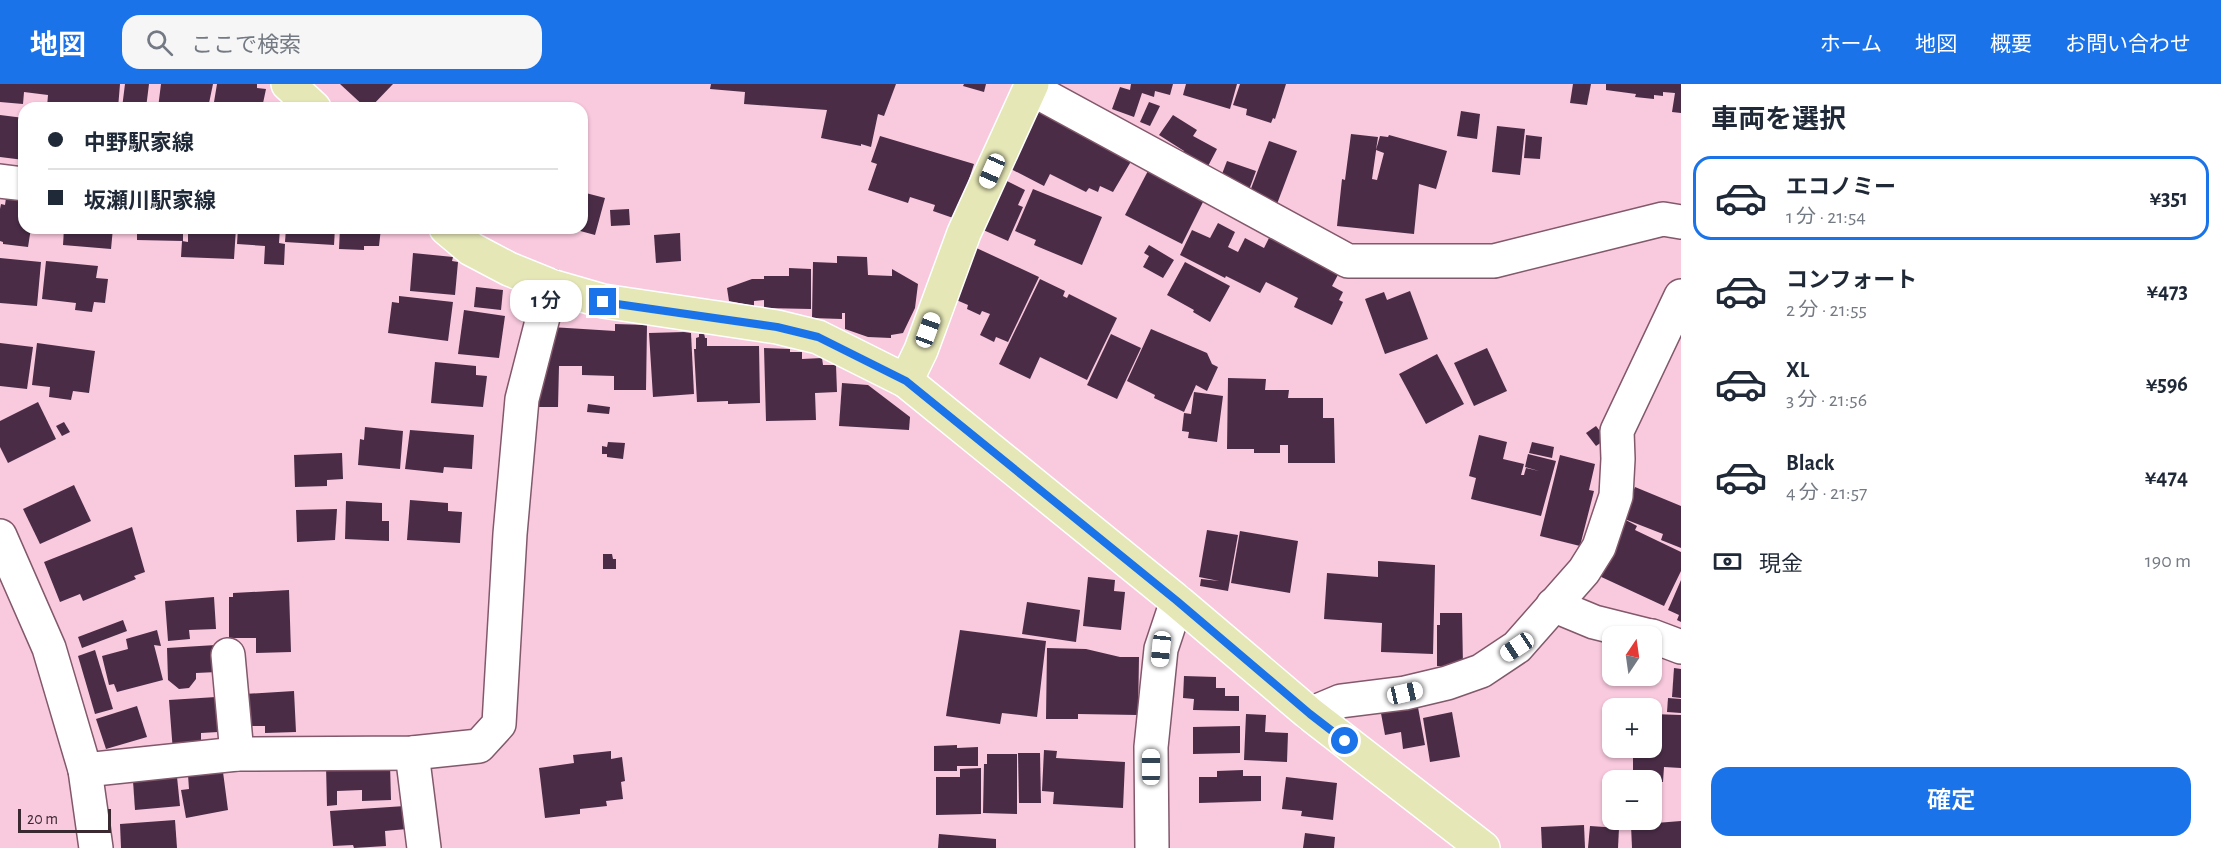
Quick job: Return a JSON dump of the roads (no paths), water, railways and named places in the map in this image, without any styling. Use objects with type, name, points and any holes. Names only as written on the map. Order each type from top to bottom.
[{"type":"main road","points":[[288,84],[308,102]]},
{"type":"main road","points":[[906,381],[921,350],[964,233],[1031,86]]},
{"type":"main road","points":[[453,234],[471,249],[509,269],[551,286],[603,302],[777,327],[818,337],[906,381],[1177,601],[1310,714],[1483,848]]},
{"type":"street","points":[[1031,86],[1348,261],[1494,261],[1663,219],[1681,222]]},
{"type":"street","points":[[0,181],[18,183]]},
{"type":"street","points":[[86,770],[237,754],[412,753],[479,746],[499,724],[510,534],[522,399],[551,286]]},
{"type":"street","points":[[1310,714],[1341,701],[1405,693],[1447,683],[1481,671],[1517,647],[1584,572],[1599,547],[1616,496],[1617,432],[1681,296]]},
{"type":"street","points":[[0,536],[49,648],[86,770],[96,848]]},
{"type":"street","points":[[1152,848],[1151,747],[1161,649],[1177,601]]},
{"type":"street","points":[[1553,605],[1594,622],[1610,626]]},
{"type":"street","points":[[1662,640],[1681,647]]},
{"type":"street","points":[[228,655],[237,754]]},
{"type":"street","points":[[412,753],[424,848]]}]
